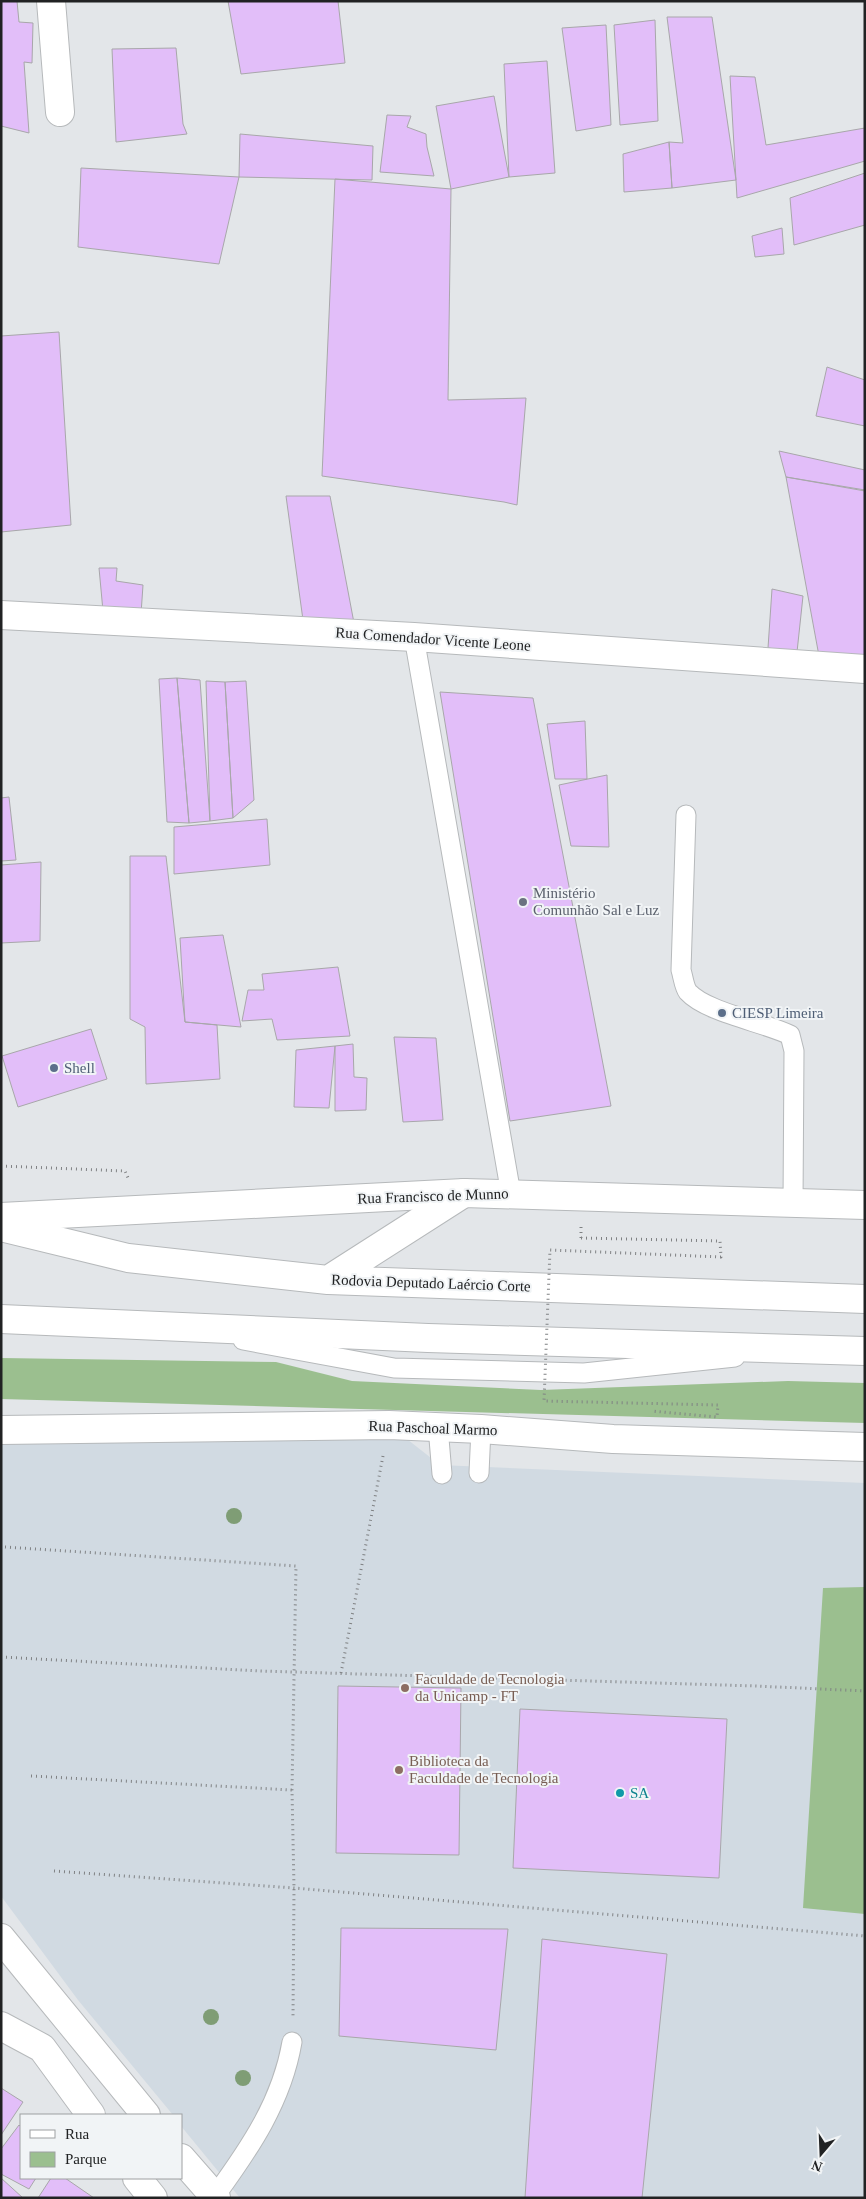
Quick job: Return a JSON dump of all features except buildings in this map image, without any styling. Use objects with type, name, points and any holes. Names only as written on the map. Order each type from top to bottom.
[{"type":"main road","points":[[51,1],[60,112]]},
{"type":"main road","name":"Rua Comendador Vicente Leone","points":[[1,615],[414,637],[865,670]]},
{"type":"main road","points":[[328,1280],[464,1193]]},
{"type":"main road","name":"Rua Francisco de Munno","points":[[1,1217],[464,1193],[865,1205]]},
{"type":"main road","name":"Rodovia Deputado Laércio Corte","points":[[1,1227],[128,1258],[328,1280],[865,1299]]},
{"type":"main road","points":[[1,1320],[428,1338],[865,1351]]},
{"type":"main road","name":"Rua Paschoal Marmo","points":[[1,1430],[389,1425],[481,1429],[612,1439],[865,1447]]},
{"type":"main road","points":[[2,1940],[145,2114]]},
{"type":"main road","points":[[1,2026],[42,2048],[90,2114]]},
{"type":"main road","points":[[182,2159],[215,2197]]},
{"type":"main road","points":[[138,2179],[153,2198]]},
{"type":"lane","points":[[414,637],[511,1194]]},
{"type":"lane","points":[[686,815],[681,970],[687,991],[705,1005],[772,1026],[790,1035],[794,1051],[793,1203]]},
{"type":"lane","points":[[438,1427],[442,1474]]},
{"type":"lane","points":[[479,1474],[481,1429]]},
{"type":"lane","points":[[215,2197],[270,2113],[287,2070],[292,2042]]},
{"type":"path","points":[[1,1166],[125,1171],[143,1210]]},
{"type":"path","points":[[581,1238],[720,1241],[721,1257],[550,1250],[544,1401],[718,1405],[717,1417],[650,1411]]},
{"type":"path","points":[[341,1674],[389,1425]]},
{"type":"path","points":[[5,1548],[296,1566],[292,1790],[294,1888],[292,2042]]},
{"type":"path","points":[[1,1658],[341,1674],[865,1691]]},
{"type":"path","points":[[31,1776],[292,1790]]},
{"type":"path","points":[[54,1871],[294,1888],[865,1936]]},
{"type":"shaded area","name":"Faculdade de Tecnologia da Unicamp - FT","points":[[389,1425],[440,1465],[865,1483],[865,2198],[240,2198],[182,2127],[182,2114],[172,2114],[78,2000],[1,1896],[1,1434]]},
{"type":"green space","points":[[1,1358],[276,1362],[352,1381],[541,1390],[788,1381],[865,1383],[865,1423],[1,1399]]},
{"type":"green space","points":[[865,1587],[865,1914],[803,1908],[823,1588]]},
{"type":"place","name":"Ministério Comunhão Sal e Luz","points":[[523,902]]},
{"type":"place","name":"CIESP Limeira","points":[[722,1013]]},
{"type":"place","name":"Shell","points":[[54,1068]]},
{"type":"place","name":"Faculdade de Tecnologia da Unicamp - FT","points":[[405,1688]]},
{"type":"place","name":"Biblioteca da Faculdade de Tecnologia","points":[[399,1770]]},
{"type":"place","name":"SA","points":[[620,1793]]}]
